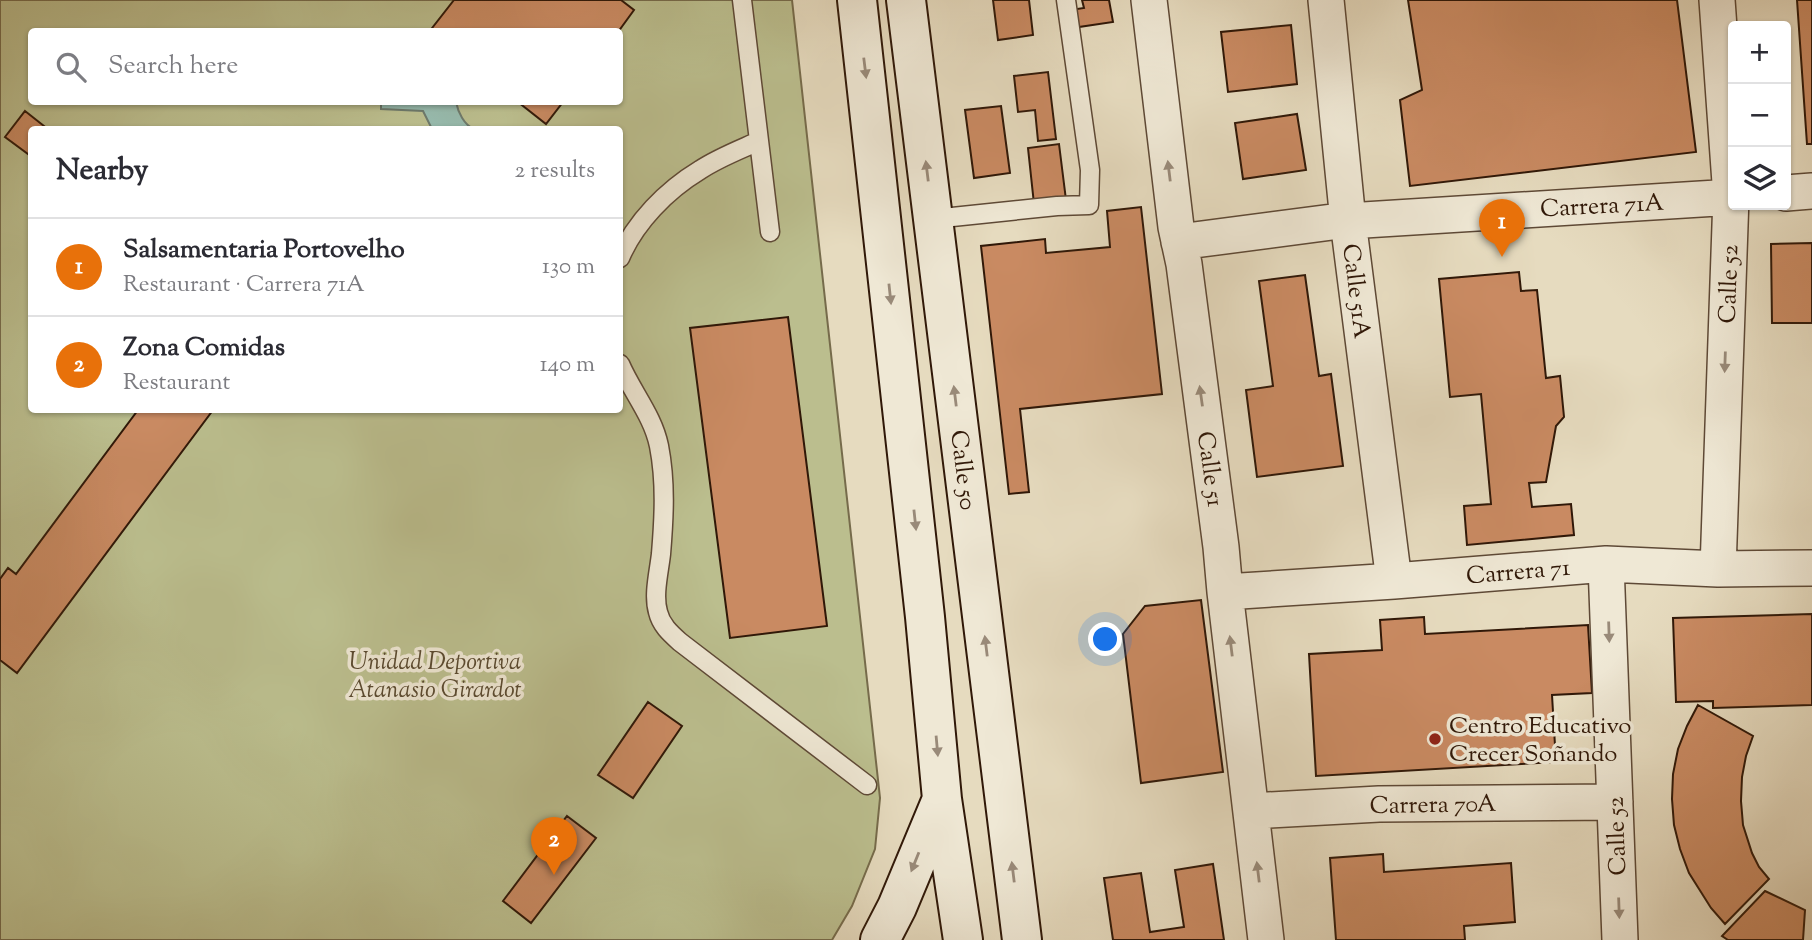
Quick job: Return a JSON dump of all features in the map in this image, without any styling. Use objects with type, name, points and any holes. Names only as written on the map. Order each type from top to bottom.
[{"type":"main road","points":[[857,0],[925,617],[942,799],[963,940]]},
{"type":"main road","name":"Calle 50","points":[[906,0],[1022,940]]},
{"type":"main road","points":[[880,940],[897,907],[942,799]]},
{"type":"street","name":"Calle 51","points":[[1149,0],[1174,214],[1220,533],[1266,940]]},
{"type":"street","name":"Calle 51A","points":[[1326,0],[1348,221],[1394,581]]},
{"type":"street","name":"Calle 52","points":[[1717,0],[1728,147]]},
{"type":"street","points":[[1791,193],[1812,191]]},
{"type":"street","name":"Carrera 71A","points":[[1179,242],[1348,221],[1728,197]]},
{"type":"street","name":"Calle 52","points":[[1718,569],[1732,210]]},
{"type":"street","name":"Calle 52","points":[[1606,564],[1620,940]]},
{"type":"street","name":"Carrera 71","points":[[1225,592],[1606,564],[1718,569],[1812,568]]},
{"type":"street","name":"Carrera 70A","points":[[1251,811],[1378,804],[1615,802]]},
{"type":"lane","points":[[742,0],[769,232]]},
{"type":"lane","points":[[933,219],[1089,205],[1090,170],[1066,0]]},
{"type":"lane","points":[[623,253],[642,220],[670,191],[701,169],[759,141]]},
{"type":"lane","points":[[623,370],[644,406],[659,444],[664,488],[657,611],[664,627],[867,785]]},
{"type":"green space","name":"Unidad Deportiva Atanasio Girardot","points":[[0,0],[792,0],[880,798],[875,849],[852,906],[832,940],[0,940]]},
{"type":"water","points":[[381,105],[457,105],[462,118],[470,126],[430,126],[423,111],[381,109]]},
{"type":"building","points":[[454,0],[621,0],[634,10],[621,28],[432,28]]},
{"type":"building","points":[[993,0],[1029,0],[1033,35],[998,40]]},
{"type":"building","points":[[1082,0],[1109,0],[1113,22],[1072,28],[1070,10],[1084,8]]},
{"type":"building","points":[[1408,0],[1677,0],[1696,152],[1410,186],[1400,100],[1422,90]]},
{"type":"building","points":[[1797,0],[1812,0],[1812,144],[1807,144]]},
{"type":"building","points":[[1291,25],[1297,84],[1228,92],[1221,32]]},
{"type":"building","points":[[1048,72],[1056,139],[1038,141],[1035,110],[1018,112],[1014,76]]},
{"type":"building","points":[[522,105],[561,105],[546,124]]},
{"type":"building","points":[[1001,106],[1010,173],[974,178],[965,110]]},
{"type":"building","points":[[25,111],[44,126],[28,126],[28,154],[5,137]]},
{"type":"building","points":[[1297,114],[1306,170],[1243,179],[1235,123]]},
{"type":"building","points":[[1059,144],[1066,200],[1034,204],[1028,148]]},
{"type":"building","points":[[1141,207],[1162,394],[1020,409],[1029,492],[1009,494],[981,246],[1045,239],[1046,253],[1110,247],[1107,211]]},
{"type":"building","points":[[1812,243],[1812,323],[1772,323],[1771,244]]},
{"type":"building","points":[[1519,272],[1521,291],[1537,290],[1546,378],[1560,376],[1564,417],[1556,426],[1546,482],[1529,483],[1532,507],[1571,504],[1574,535],[1467,545],[1464,506],[1491,504],[1481,394],[1450,397],[1439,279]]},
{"type":"building","points":[[1305,275],[1319,376],[1331,374],[1343,466],[1257,477],[1246,390],[1273,386],[1259,281]]},
{"type":"building","points":[[788,317],[827,626],[730,638],[690,328]]},
{"type":"building","points":[[136,413],[211,413],[17,673],[0,660],[0,579],[8,568],[16,574]]},
{"type":"building","points":[[1201,600],[1223,772],[1141,783],[1123,634],[1145,606]]},
{"type":"building","points":[[1812,614],[1812,705],[1713,708],[1713,701],[1676,702],[1673,618]]},
{"type":"building","points":[[1424,617],[1425,634],[1588,625],[1592,693],[1552,695],[1556,762],[1316,776],[1309,654],[1382,650],[1380,620]]},
{"type":"building","points":[[648,702],[682,726],[633,798],[598,775]]},
{"type":"building","points":[[1698,705],[1753,736],[1742,777],[1743,825],[1752,853],[1769,879],[1725,924],[1711,908],[1689,873],[1674,825],[1673,774],[1678,749]]},
{"type":"building","points":[[567,816],[596,838],[531,923],[503,901]]},
{"type":"building","points":[[1383,854],[1384,872],[1511,863],[1515,922],[1464,926],[1465,940],[1336,940],[1330,858]]},
{"type":"building","points":[[1213,864],[1224,940],[1113,940],[1104,878],[1141,873],[1150,932],[1184,927],[1175,870]]},
{"type":"building","points":[[1765,891],[1805,910],[1803,940],[1728,940],[1722,936]]},
{"type":"place","name":"Salsamentaria Portovelho","points":[[1502,257]]},
{"type":"place","name":"Centro Educativo Crecer Soñando","points":[[1435,739]]},
{"type":"place","name":"Zona Comidas","points":[[554,875]]}]
